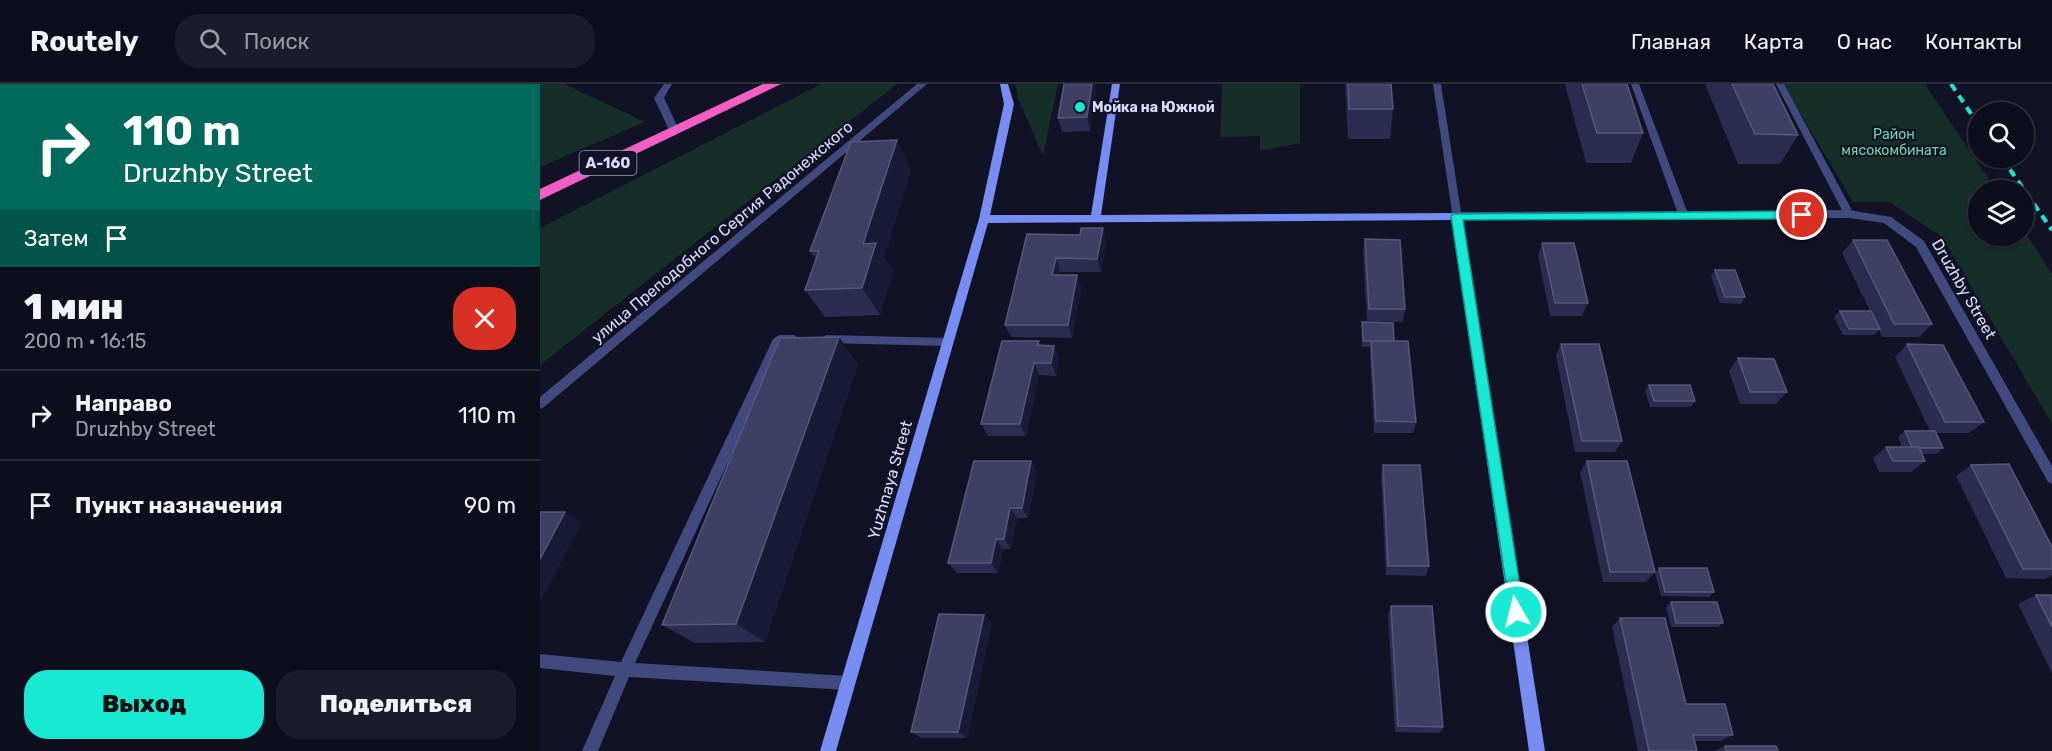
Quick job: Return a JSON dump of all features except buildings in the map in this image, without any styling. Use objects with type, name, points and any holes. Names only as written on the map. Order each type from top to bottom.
[{"type":"highway","name":"А-160","points":[[540,195],[774,84]]},
{"type":"street","points":[[668,84],[659,98],[675,132]]},
{"type":"street","name":"улица Преподобного Сергия Радонежского","points":[[540,404],[923,84]]},
{"type":"street","name":"Yuzhnaya Street","points":[[828,751],[984,219],[1009,104],[1004,84]]},
{"type":"street","points":[[1095,219],[1116,84]]},
{"type":"street","points":[[1437,84],[1537,751]]},
{"type":"street","points":[[1635,84],[1683,215]]},
{"type":"street","points":[[1780,84],[1849,214]]},
{"type":"street","name":"Druzhby Street","points":[[1457,216],[1849,214],[1887,220],[1920,244],[2052,478]]},
{"type":"street","points":[[984,219],[1457,216]]},
{"type":"street","points":[[590,751],[625,670],[779,339],[948,342]]},
{"type":"street","points":[[540,661],[625,670],[848,683]]},
{"type":"green space","points":[[540,84],[564,84],[645,122],[540,167]]},
{"type":"green space","points":[[821,84],[897,84],[540,365],[540,228]]},
{"type":"green space","points":[[1015,84],[1058,84],[1043,156],[1018,98]]},
{"type":"green space","points":[[1222,84],[1300,84],[1300,143],[1260,151],[1260,136],[1220,137]]},
{"type":"green space","name":"Район мясокомбината","points":[[1783,84],[1925,84],[1968,148],[1968,168],[1981,168],[1989,180],[1968,180],[1968,246],[2034,246],[2052,274],[2052,424],[1942,237],[1890,202],[1853,202]]},
{"type":"railway","points":[[1951,84],[1968,109]]},
{"type":"railway","points":[[2009,168],[2052,230]]},
{"type":"place","name":"Мойка на Южной","points":[[1080,107]]},
{"type":"route","points":[[1516,612],[1457,216],[1802,215]]}]
